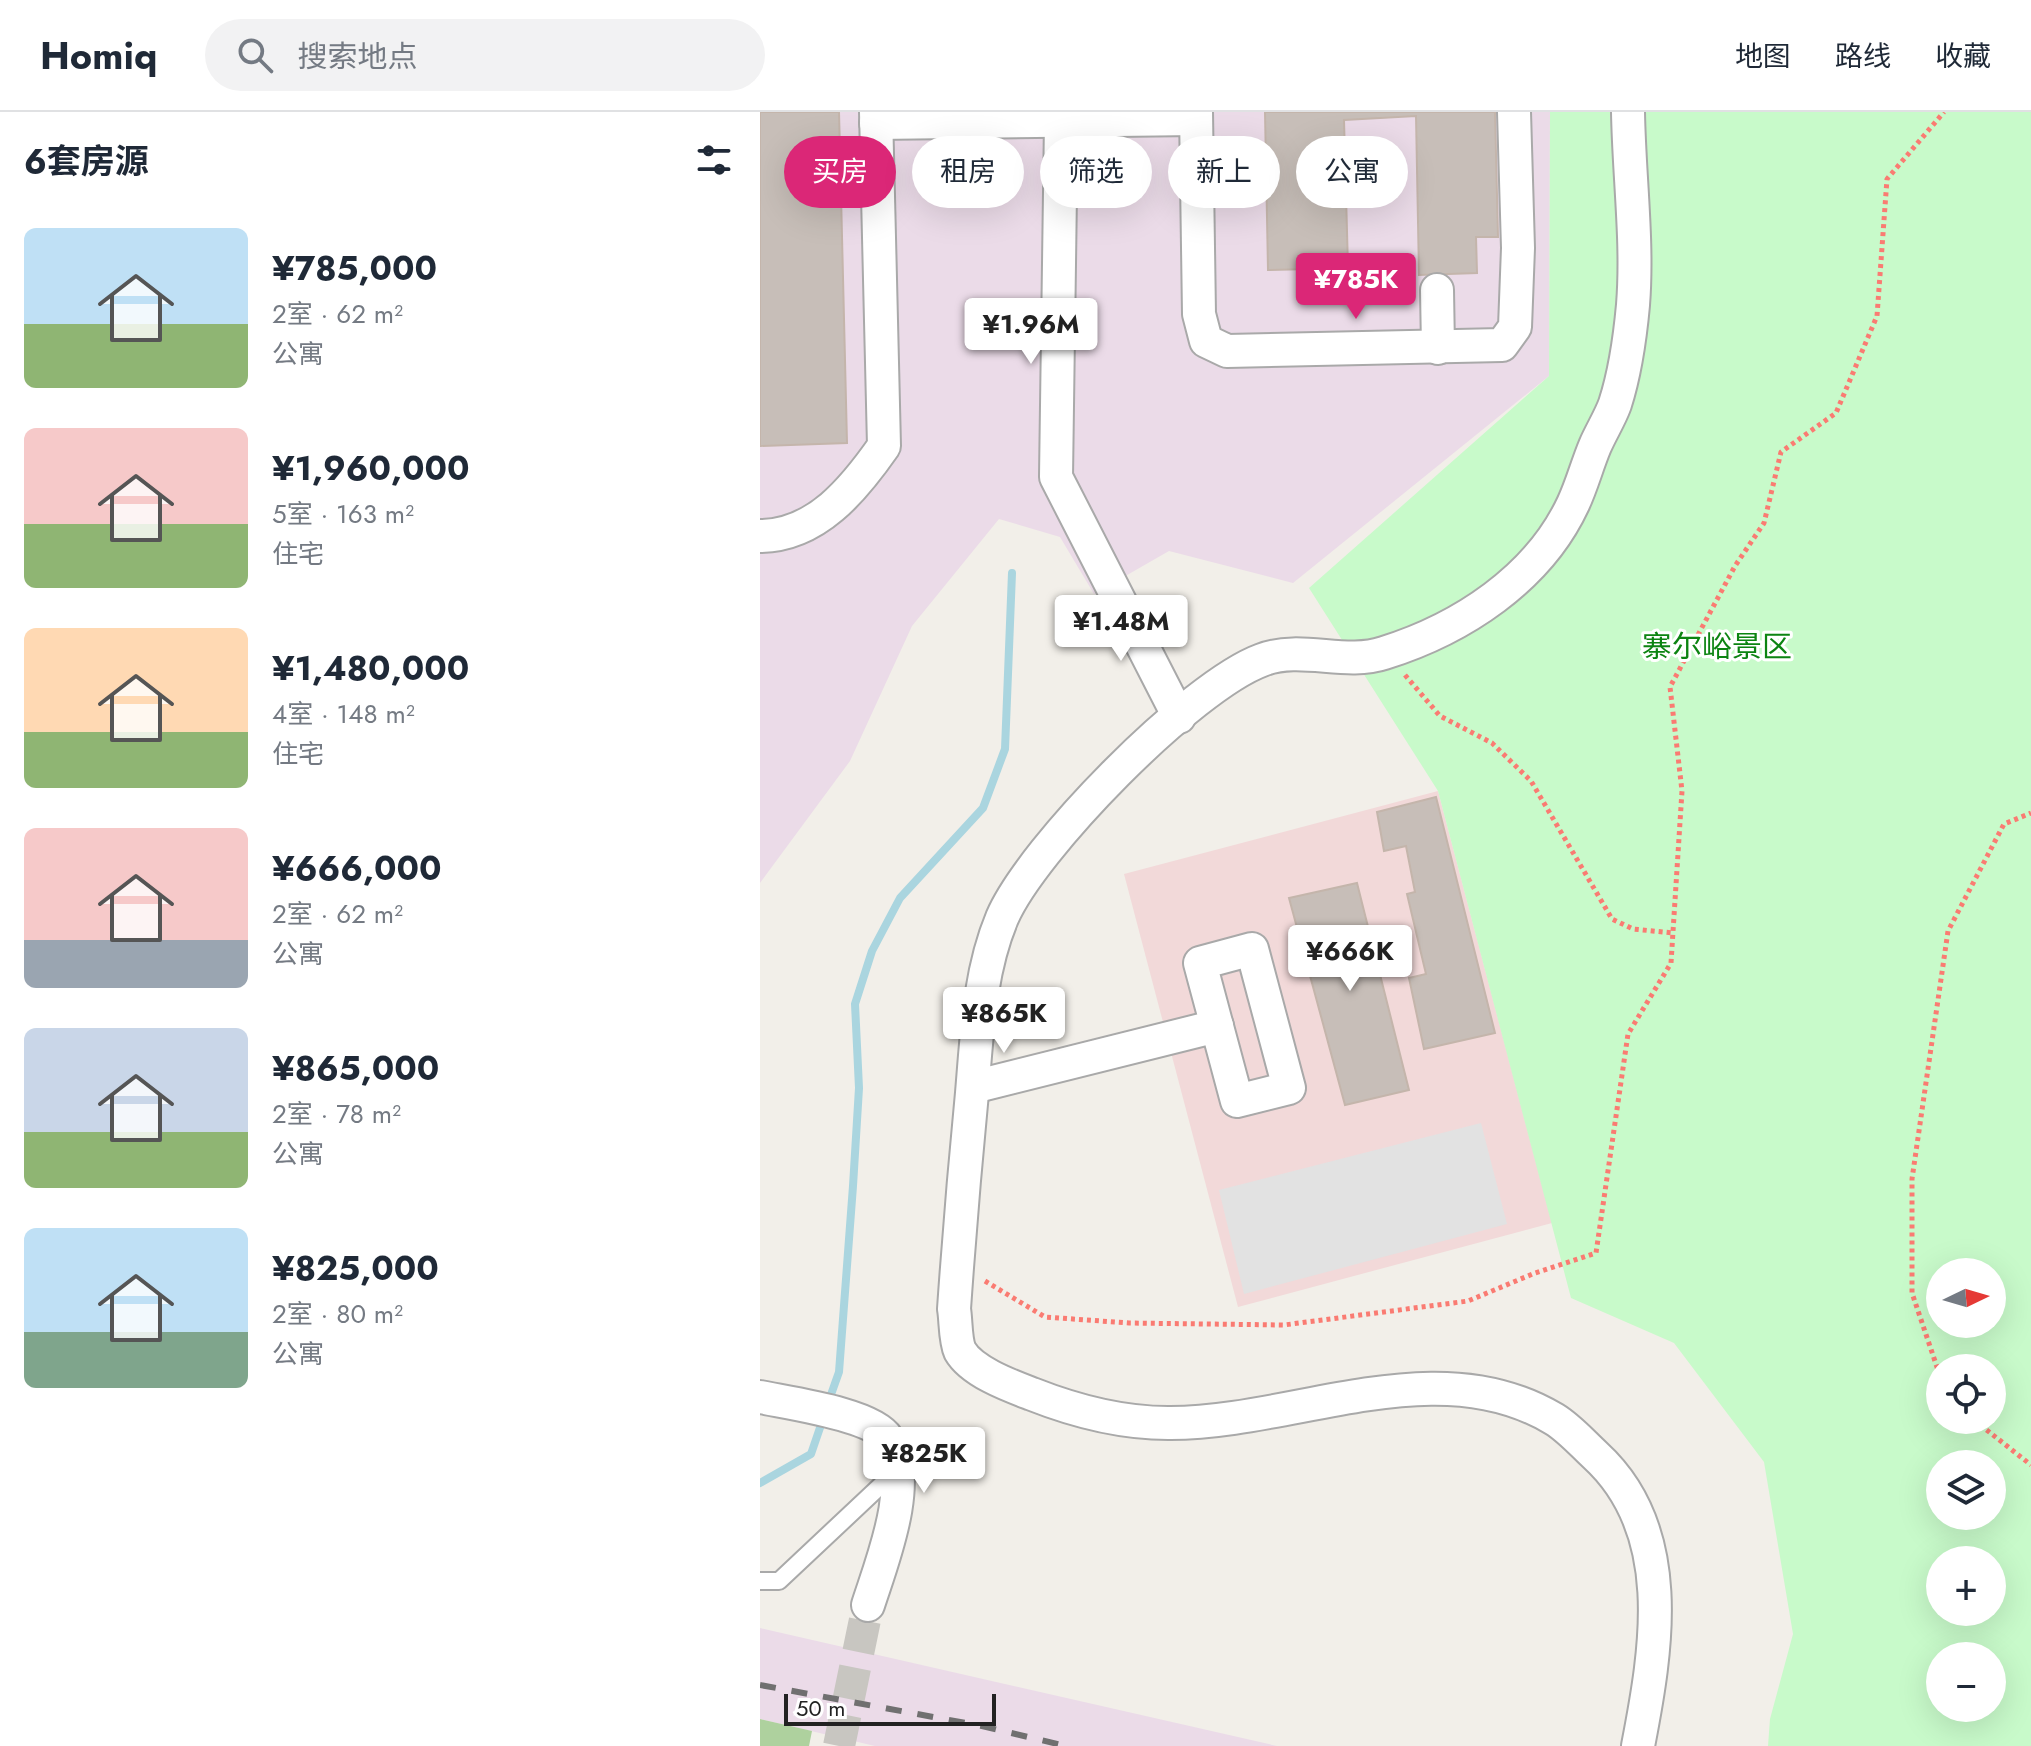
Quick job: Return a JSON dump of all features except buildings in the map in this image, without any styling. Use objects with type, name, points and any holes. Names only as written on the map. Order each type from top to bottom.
[{"type":"street","points":[[760,536],[783,536],[811,524],[858,483],[884,446],[876,118],[1061,121],[1182,116],[1199,314],[1206,341],[1227,351],[1502,345],[1515,327],[1518,248],[1514,112]]},
{"type":"street","points":[[1628,112],[1633,301],[1626,357],[1615,405],[1572,507],[1534,562],[1478,611],[1382,655],[1327,658],[1290,654],[1262,660],[1220,684],[1179,717],[1082,808],[1032,866],[1003,916],[986,964],[954,1309],[960,1351],[988,1376],[1041,1397],[1106,1417],[1169,1423],[1238,1417],[1381,1393],[1441,1389],[1494,1394],[1555,1420],[1604,1463],[1623,1488],[1640,1515],[1650,1551],[1655,1619],[1638,1746]]},
{"type":"street","points":[[1061,121],[1056,477],[1179,717]]},
{"type":"street","points":[[1437,290],[1438,348]]},
{"type":"street","points":[[973,1087],[1217,1026]]},
{"type":"street","points":[[767,1398],[859,1419],[887,1436],[898,1469],[893,1522],[868,1605]]},
{"type":"lane","points":[[760,1581],[779,1581],[898,1469]]},
{"type":"path","points":[[957,1264],[1045,1317],[1129,1323],[1284,1325],[1468,1301],[1535,1273],[1596,1253],[1628,1034],[1671,963],[1682,791],[1670,687],[1735,566],[1764,523],[1781,452],[1836,413],[1877,316],[1887,179],[1944,112]]},
{"type":"path","points":[[1391,651],[1409,681],[1440,716],[1492,743],[1531,781],[1612,919],[1633,929],[1673,933]]},
{"type":"path","points":[[1933,1354],[1912,1293],[1912,1179],[1948,931],[2004,824],[2031,813]]},
{"type":"path","points":[[1992,1434],[2031,1465]]},
{"type":"shaded area","points":[[760,112],[1550,112],[1549,376],[1293,583],[1169,551],[1094,594],[1060,537],[999,519],[912,626],[850,761],[760,883]]},
{"type":"shaded area","points":[[1438,791],[1552,1223],[1238,1307],[1124,874]]},
{"type":"shaded area","points":[[1481,1123],[1507,1224],[1244,1294],[1219,1190]]},
{"type":"shaded area","points":[[760,1628],[1277,1746],[875,1746],[760,1719]]},
{"type":"green space","name":"寨尔峪景区","points":[[1550,112],[2031,112],[2031,1746],[1768,1746],[1770,1719],[1793,1634],[1764,1462],[1674,1343],[1571,1298],[1438,791],[1309,588],[1549,376]]},
{"type":"green space","points":[[760,1719],[812,1731],[809,1746],[760,1746]]},
{"type":"waterway","points":[[828,1403],[839,1372],[853,1186],[859,1088],[855,1004],[872,951],[900,898],[983,808],[1005,749],[1012,573]]},
{"type":"waterway","points":[[760,1483],[811,1454],[824,1416]]},
{"type":"tunnel","points":[[839,1746],[868,1605]]},
{"type":"railway","points":[[760,1685],[982,1726],[1066,1746]]}]
